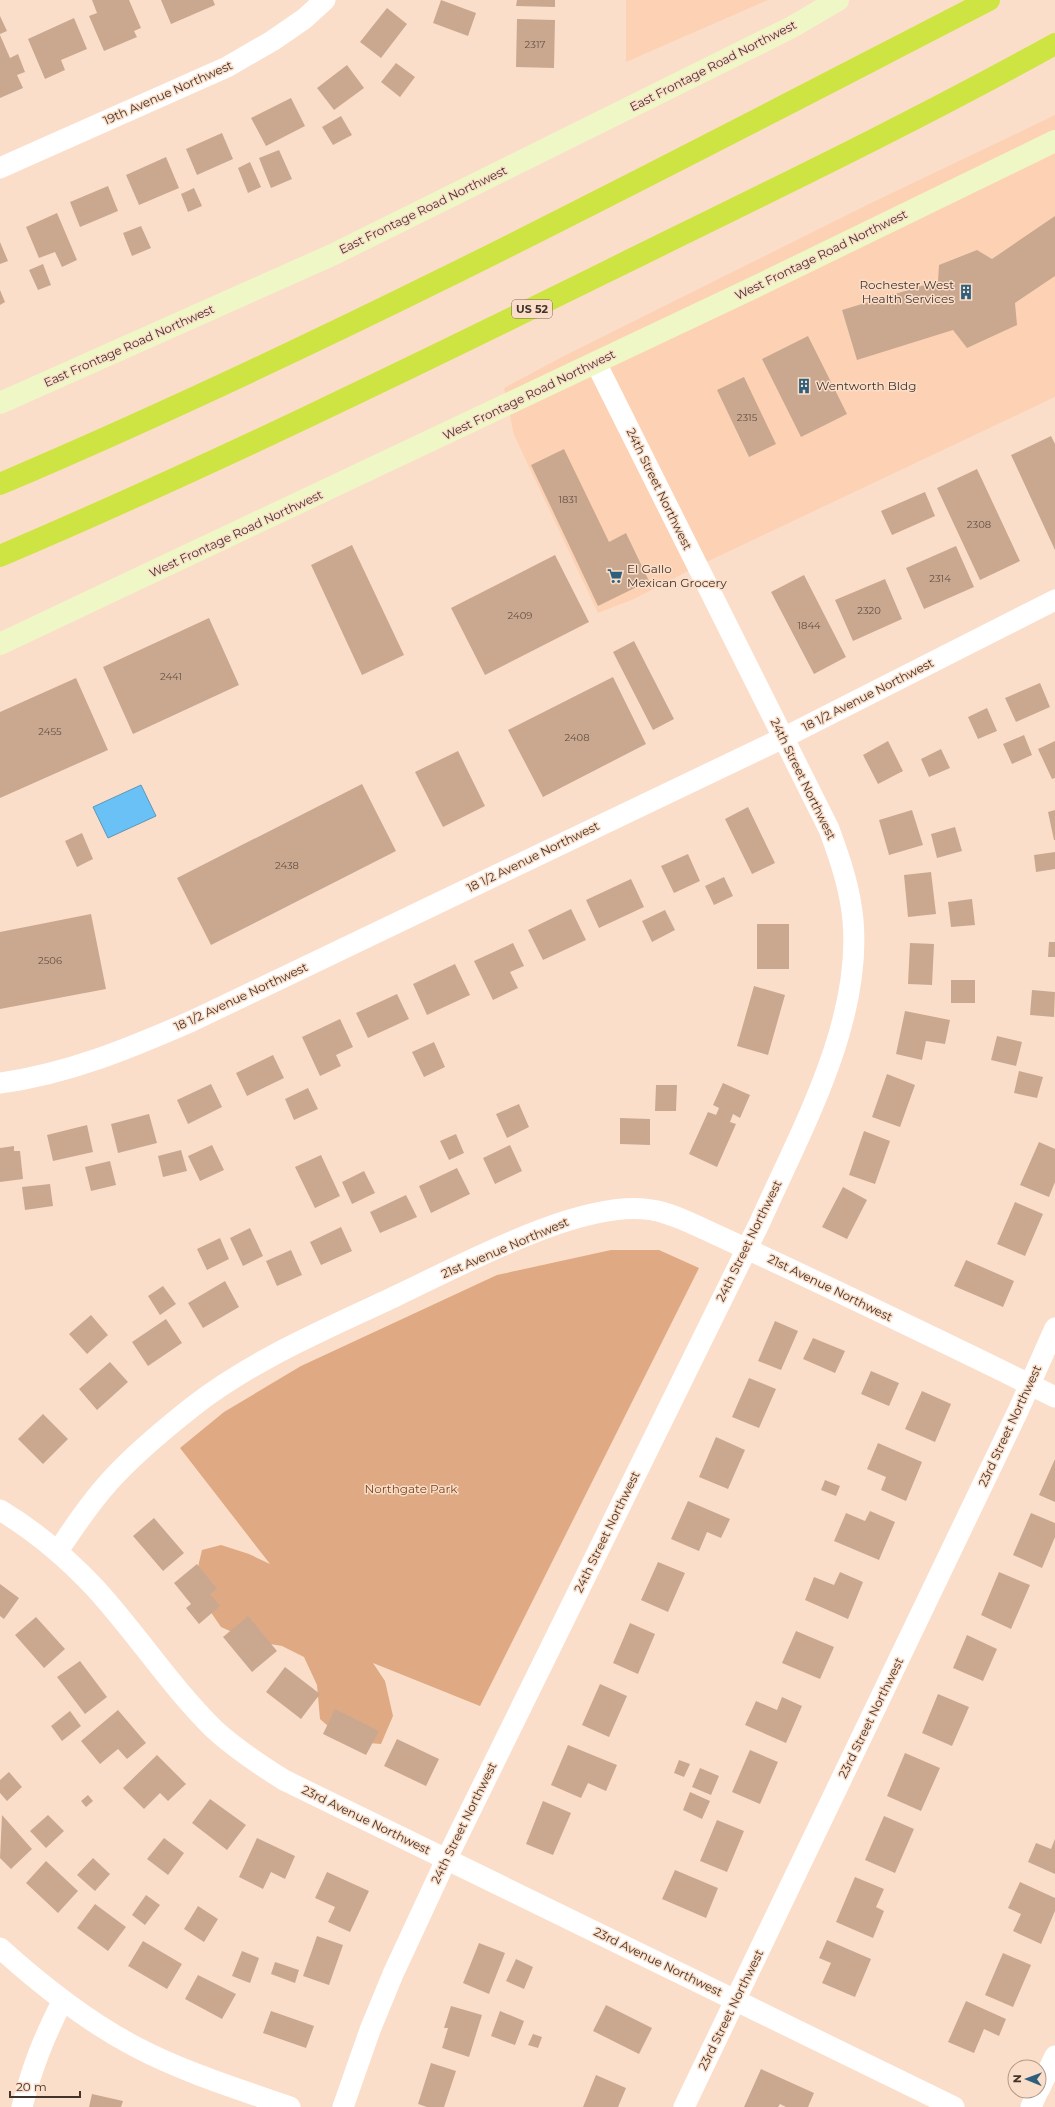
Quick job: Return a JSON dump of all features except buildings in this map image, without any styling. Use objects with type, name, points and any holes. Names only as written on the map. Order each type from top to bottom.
[{"type":"highway","points":[[0,484],[223,385],[385,308],[677,161],[989,0]]},
{"type":"highway","name":"US 52","points":[[0,556],[156,488],[386,380],[953,101],[1055,44]]},
{"type":"highway","points":[[953,101],[1055,59]]},
{"type":"street","name":"19th Avenue Northwest","points":[[0,168],[227,67],[298,23],[325,0]]},
{"type":"street","name":"East Frontage Road Northwest","points":[[0,403],[332,255],[778,34],[838,0]]},
{"type":"street","name":"West Frontage Road Northwest","points":[[0,644],[596,363],[1055,141]]},
{"type":"street","name":"24th Street Northwest","points":[[342,2107],[370,2030],[393,1974],[446,1860],[747,1248],[808,1114],[838,1038],[849,1000],[853,960],[853,920],[843,867],[829,829],[596,363]]},
{"type":"street","name":"18 1/2 Avenue Northwest","points":[[0,1083],[70,1069],[127,1049],[178,1027],[783,738],[1055,600]]},
{"type":"street","name":"21st Avenue Northwest","points":[[58,1551],[83,1514],[109,1482],[159,1434],[213,1392],[284,1349],[490,1252],[574,1219],[606,1211],[628,1209],[651,1210],[675,1216],[747,1248],[1055,1397]]},
{"type":"street","name":"23rd Street Northwest","points":[[684,2107],[1030,1384],[1055,1328]]},
{"type":"street","name":"23rd Avenue Northwest","points":[[0,1510],[58,1551],[96,1589],[184,1696],[215,1730],[233,1745],[284,1780],[954,2107]]},
{"type":"street","points":[[0,1948],[63,2000],[134,2046],[168,2062],[290,2107]]},
{"type":"street","points":[[22,2107],[32,2069],[47,2032],[63,2000]]},
{"type":"street","points":[[1047,2073],[1055,2056]]},
{"type":"shaded area","points":[[626,0],[768,0],[626,62]]},
{"type":"shaded area","points":[[1055,115],[1055,397],[698,566],[634,599],[598,613],[514,435],[504,388],[562,357],[871,203]]},
{"type":"green space","name":"Northgate Park","points":[[611,1250],[659,1250],[699,1268],[480,1706],[373,1663],[385,1681],[393,1716],[381,1744],[345,1741],[320,1719],[317,1685],[304,1657],[282,1646],[252,1641],[221,1627],[201,1598],[198,1567],[202,1550],[221,1545],[249,1554],[270,1564],[180,1448],[224,1412],[301,1366],[497,1275]]},
{"type":"water","points":[[141,785],[156,816],[108,838],[93,807]]},
{"type":"place","name":"Rochester West Health Services","points":[[966,292]]},
{"type":"place","name":"Wentworth Bldg","points":[[804,386]]},
{"type":"place","name":"El Gallo Mexican Grocery","points":[[615,576]]}]
